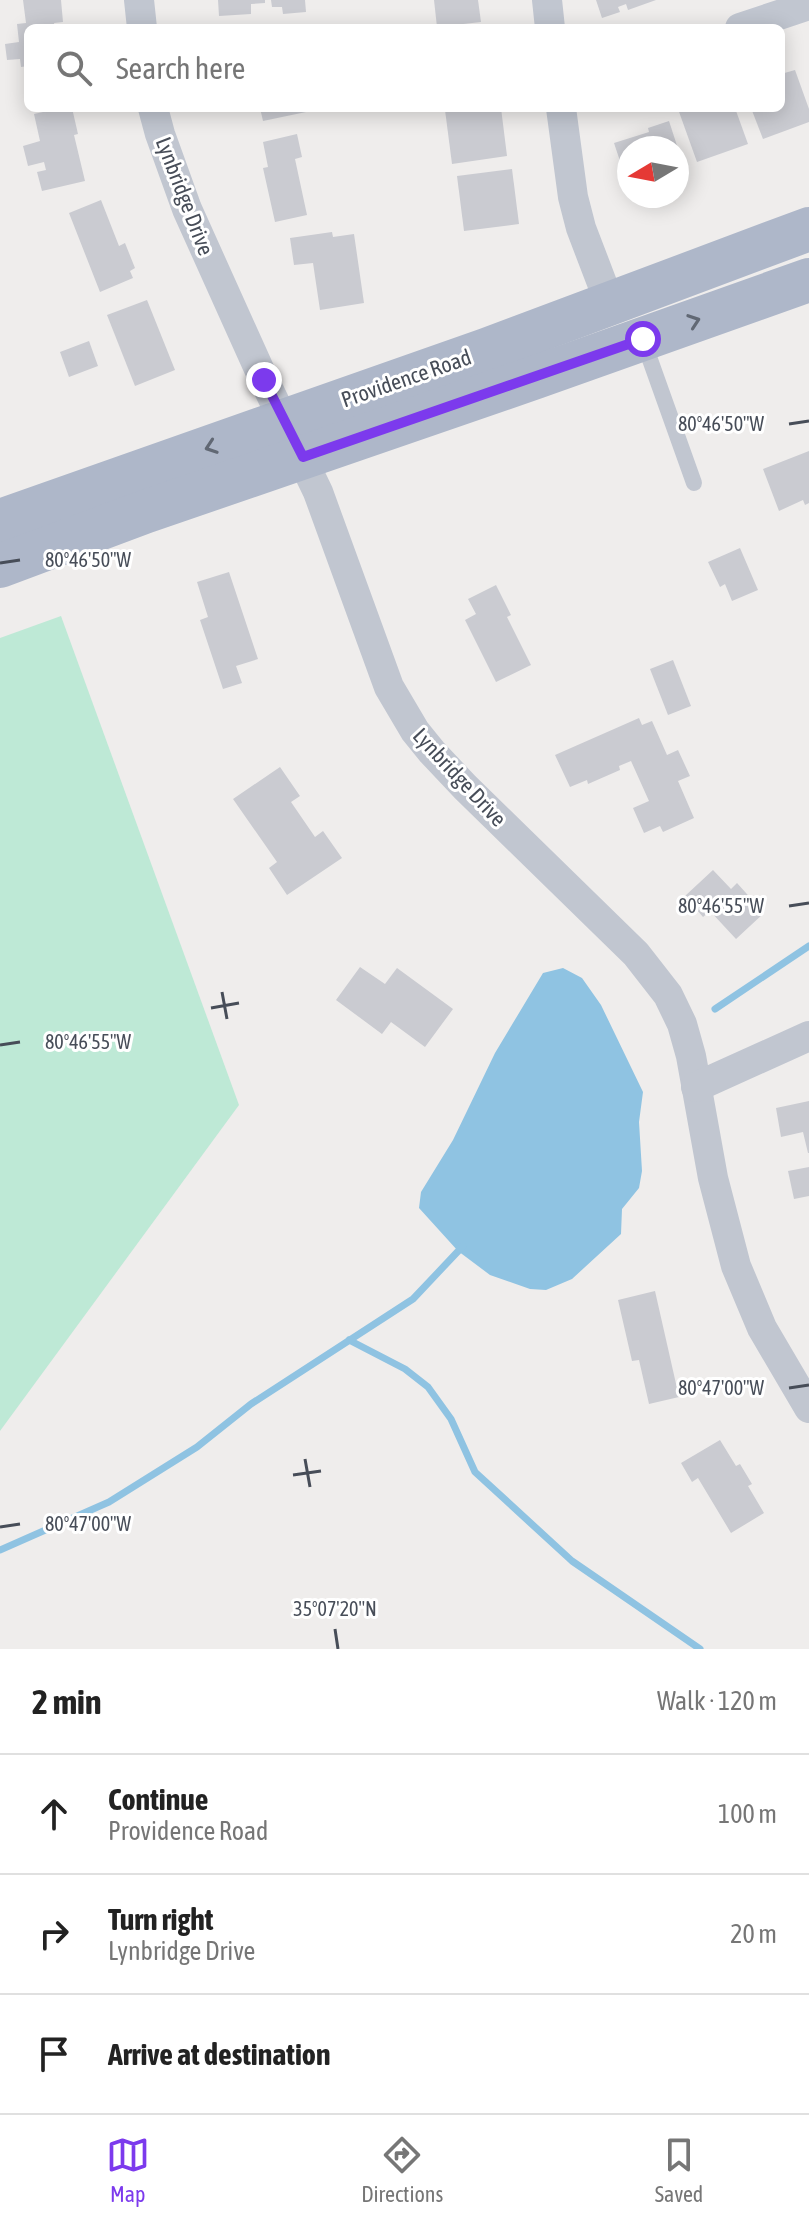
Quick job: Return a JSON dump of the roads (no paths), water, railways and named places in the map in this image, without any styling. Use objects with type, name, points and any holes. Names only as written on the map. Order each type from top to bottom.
[{"type":"main road","name":"Providence Road","points":[[0,566],[147,511],[486,350],[809,229]]},
{"type":"main road","name":"Providence Road","points":[[0,521],[643,339],[809,280]]},
{"type":"street","points":[[139,0],[142,24]]},
{"type":"street","points":[[547,0],[550,24]]},
{"type":"street","points":[[752,24],[809,5]]},
{"type":"street","name":"Lynbridge Drive","points":[[154,112],[187,209],[318,492],[389,687],[415,731],[465,787],[650,970],[668,995],[682,1024],[691,1056],[713,1178],[736,1266],[762,1328],[809,1408]]},
{"type":"street","points":[[562,112],[573,197],[581,228],[610,304]]},
{"type":"street","points":[[696,1087],[809,1036]]},
{"type":"lane","points":[[643,339],[694,483]]},
{"type":"water","points":[[563,968],[582,978],[601,1005],[643,1092],[639,1122],[642,1171],[639,1188],[622,1209],[621,1234],[572,1279],[546,1290],[530,1289],[490,1275],[458,1251],[419,1208],[421,1192],[453,1140],[495,1053],[543,973]]},
{"type":"waterway","points":[[715,1009],[809,946]]},
{"type":"waterway","points":[[0,1550],[109,1502],[197,1447],[251,1404],[413,1299],[463,1246]]},
{"type":"waterway","points":[[349,1340],[405,1369],[428,1387],[451,1419],[475,1472],[572,1561],[700,1649]]}]
